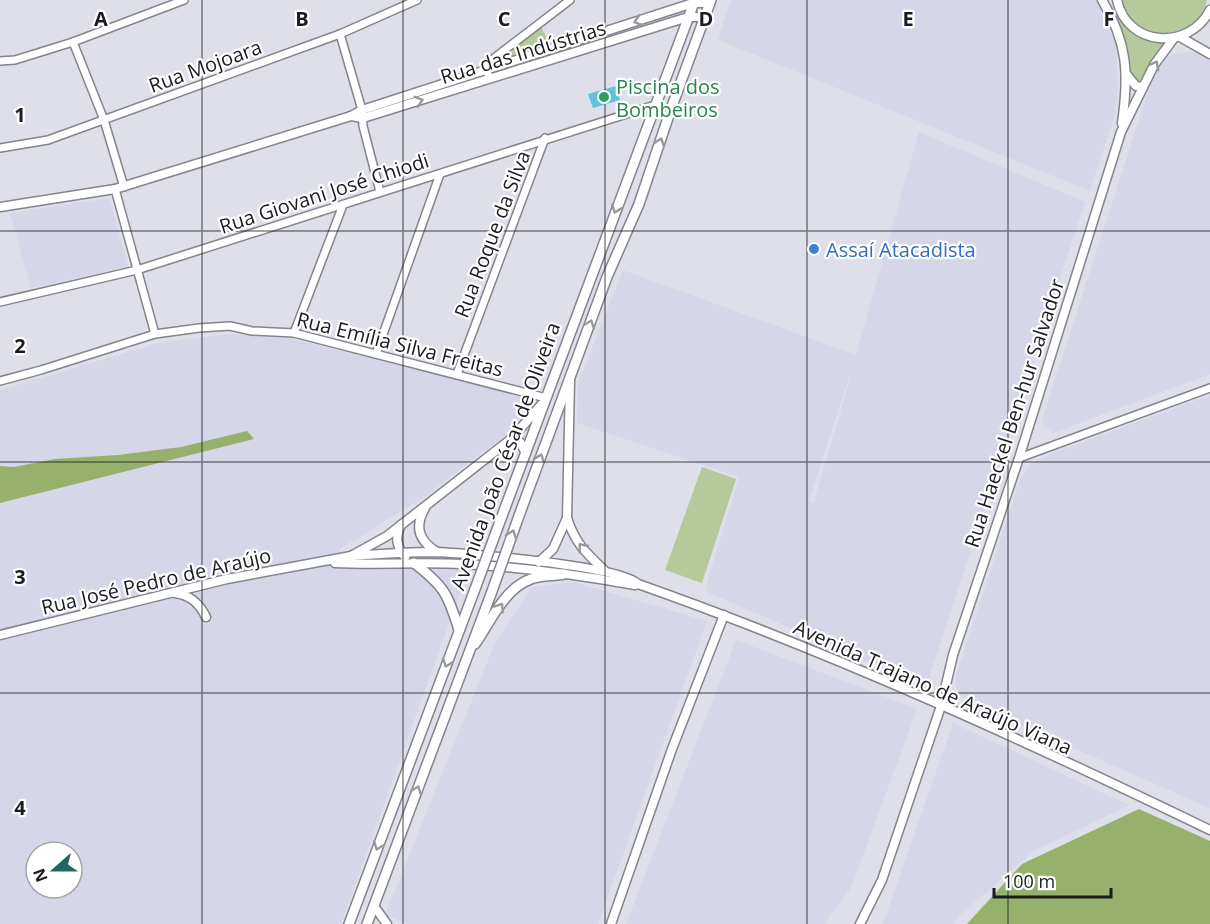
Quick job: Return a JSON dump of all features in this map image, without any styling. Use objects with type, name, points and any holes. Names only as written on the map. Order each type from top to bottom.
[{"type":"main road","name":"Avenida João César de Oliveira","points":[[349,924],[694,2]]},
{"type":"main road","name":"Avenida João César de Oliveira","points":[[367,924],[607,277],[639,204],[711,2]]},
{"type":"main road","points":[[556,370],[562,378],[570,378]]},
{"type":"main road","points":[[414,563],[445,591],[452,605],[459,630]]},
{"type":"main road","points":[[467,656],[504,600],[515,589],[530,579],[564,574]]},
{"type":"street","points":[[0,61],[15,60],[73,42],[184,0]]},
{"type":"street","name":"Rua Mojoara","points":[[0,148],[48,140],[340,34],[417,0]]},
{"type":"street","points":[[490,80],[486,70],[489,62],[570,0]]},
{"type":"street","name":"Rua Haeckel Ben-hur Salvador","points":[[1102,0],[1121,38],[1127,75],[1121,132]]},
{"type":"street","points":[[1117,0],[1130,24],[1143,33],[1158,38],[1177,38],[1210,54]]},
{"type":"street","name":"Rua das Indústrias","points":[[363,114],[486,70],[694,2],[711,2]]},
{"type":"street","name":"Rua Haeckel Ben-hur Salvador","points":[[941,706],[953,655],[1019,458],[1121,132],[1160,55],[1177,38],[1194,30],[1206,18],[1210,10]]},
{"type":"street","points":[[1112,16],[1121,11]]},
{"type":"street","name":"Rua das Indústrias","points":[[0,207],[119,188],[351,116],[490,80],[688,17],[705,16]]},
{"type":"street","points":[[340,34],[363,114],[363,126],[380,192]]},
{"type":"street","points":[[73,42],[104,120],[136,270],[155,334]]},
{"type":"street","points":[[1127,75],[1136,86],[1143,87]]},
{"type":"street","name":"Rua Giovani José Chiodi","points":[[0,302],[136,270],[440,174],[545,138],[655,105]]},
{"type":"street","name":"Rua Roque da Silva","points":[[456,374],[545,138]]},
{"type":"street","points":[[376,354],[440,174]]},
{"type":"street","points":[[294,333],[343,205]]},
{"type":"street","name":"Rua Emília Silva Freitas","points":[[0,381],[155,334],[230,326],[252,331],[294,333],[456,374],[545,400]]},
{"type":"street","name":"Avenida Trajano de Araújo Viana","points":[[570,378],[567,518],[580,548],[605,571]]},
{"type":"street","points":[[1019,458],[1210,388]]},
{"type":"street","name":"Rua José Pedro de Araújo","points":[[0,634],[227,579],[351,556],[387,536],[511,439],[545,400]]},
{"type":"street","points":[[511,439],[520,442],[525,453]]},
{"type":"street","points":[[429,504],[420,520],[420,534],[428,547],[437,552]]},
{"type":"street","points":[[494,566],[541,562],[553,549],[567,518]]},
{"type":"street","points":[[401,524],[397,534],[398,546],[401,553],[414,563]]},
{"type":"street","name":"Avenida Trajano de Araújo Viana","points":[[351,556],[437,552],[605,571],[724,615],[941,706],[1210,831]]},
{"type":"street","name":"Rua José Pedro de Araújo","points":[[319,562],[338,563]]},
{"type":"street","name":"Avenida Trajano de Araújo Viana","points":[[338,563],[494,566],[638,584]]},
{"type":"street","points":[[171,592],[193,598],[206,616]]},
{"type":"street","points":[[611,924],[672,749],[724,615]]},
{"type":"street","points":[[860,924],[882,880],[941,706]]},
{"type":"street","points":[[374,906],[387,924]]},
{"type":"shaded area","points":[[731,0],[1097,0],[1104,10],[1116,41],[1118,88],[1115,114],[1090,191],[718,40]]},
{"type":"shaded area","points":[[1185,52],[1203,54],[1210,60],[1210,374],[1053,433],[1041,423],[1147,95],[1158,67],[1168,56]]},
{"type":"shaded area","points":[[919,132],[1085,202],[926,687],[705,591],[739,477],[577,423],[578,383],[623,270],[856,355]],"holes":[[[851,375],[814,503],[809,500]]]},
{"type":"shaded area","points":[[109,198],[128,266],[31,288],[10,213]]},
{"type":"shaded area","points":[[228,334],[292,339],[526,397],[532,404],[505,435],[424,497],[340,549],[342,563],[469,568],[341,924],[0,924],[0,390],[158,343]]},
{"type":"shaded area","points":[[1210,395],[1210,808],[966,701],[956,689],[955,678],[1020,480],[1030,465],[1041,458]]},
{"type":"shaded area","points":[[574,582],[707,621],[598,924],[407,924],[385,915],[495,643],[532,587]]},
{"type":"shaded area","points":[[736,640],[917,709],[851,888],[824,924],[626,924]]},
{"type":"shaded area","points":[[953,723],[1129,805],[1034,851],[961,914],[953,924],[883,924]]},
{"type":"green space","points":[[1122,0],[1207,0],[1196,20],[1187,27],[1165,33],[1143,28],[1130,16]]},
{"type":"green space","points":[[1117,15],[1139,37],[1150,40],[1170,40],[1153,61],[1140,85],[1132,80]]},
{"type":"green space","points":[[541,27],[552,47],[495,65]]},
{"type":"green space","points":[[247,431],[254,439],[0,503],[0,466],[14,467],[55,459],[118,455],[181,447]]},
{"type":"green space","points":[[702,467],[736,479],[702,583],[665,570]]},
{"type":"green space","points":[[1139,809],[1210,841],[1210,924],[967,924],[1022,864]]},
{"type":"water","name":"Piscina dos Bombeiros","points":[[616,86],[620,100],[593,108],[588,94]]},
{"type":"place","name":"Piscina dos Bombeiros","points":[[604,97]]},
{"type":"place","name":"Assaí Atacadista","points":[[814,249]]}]
